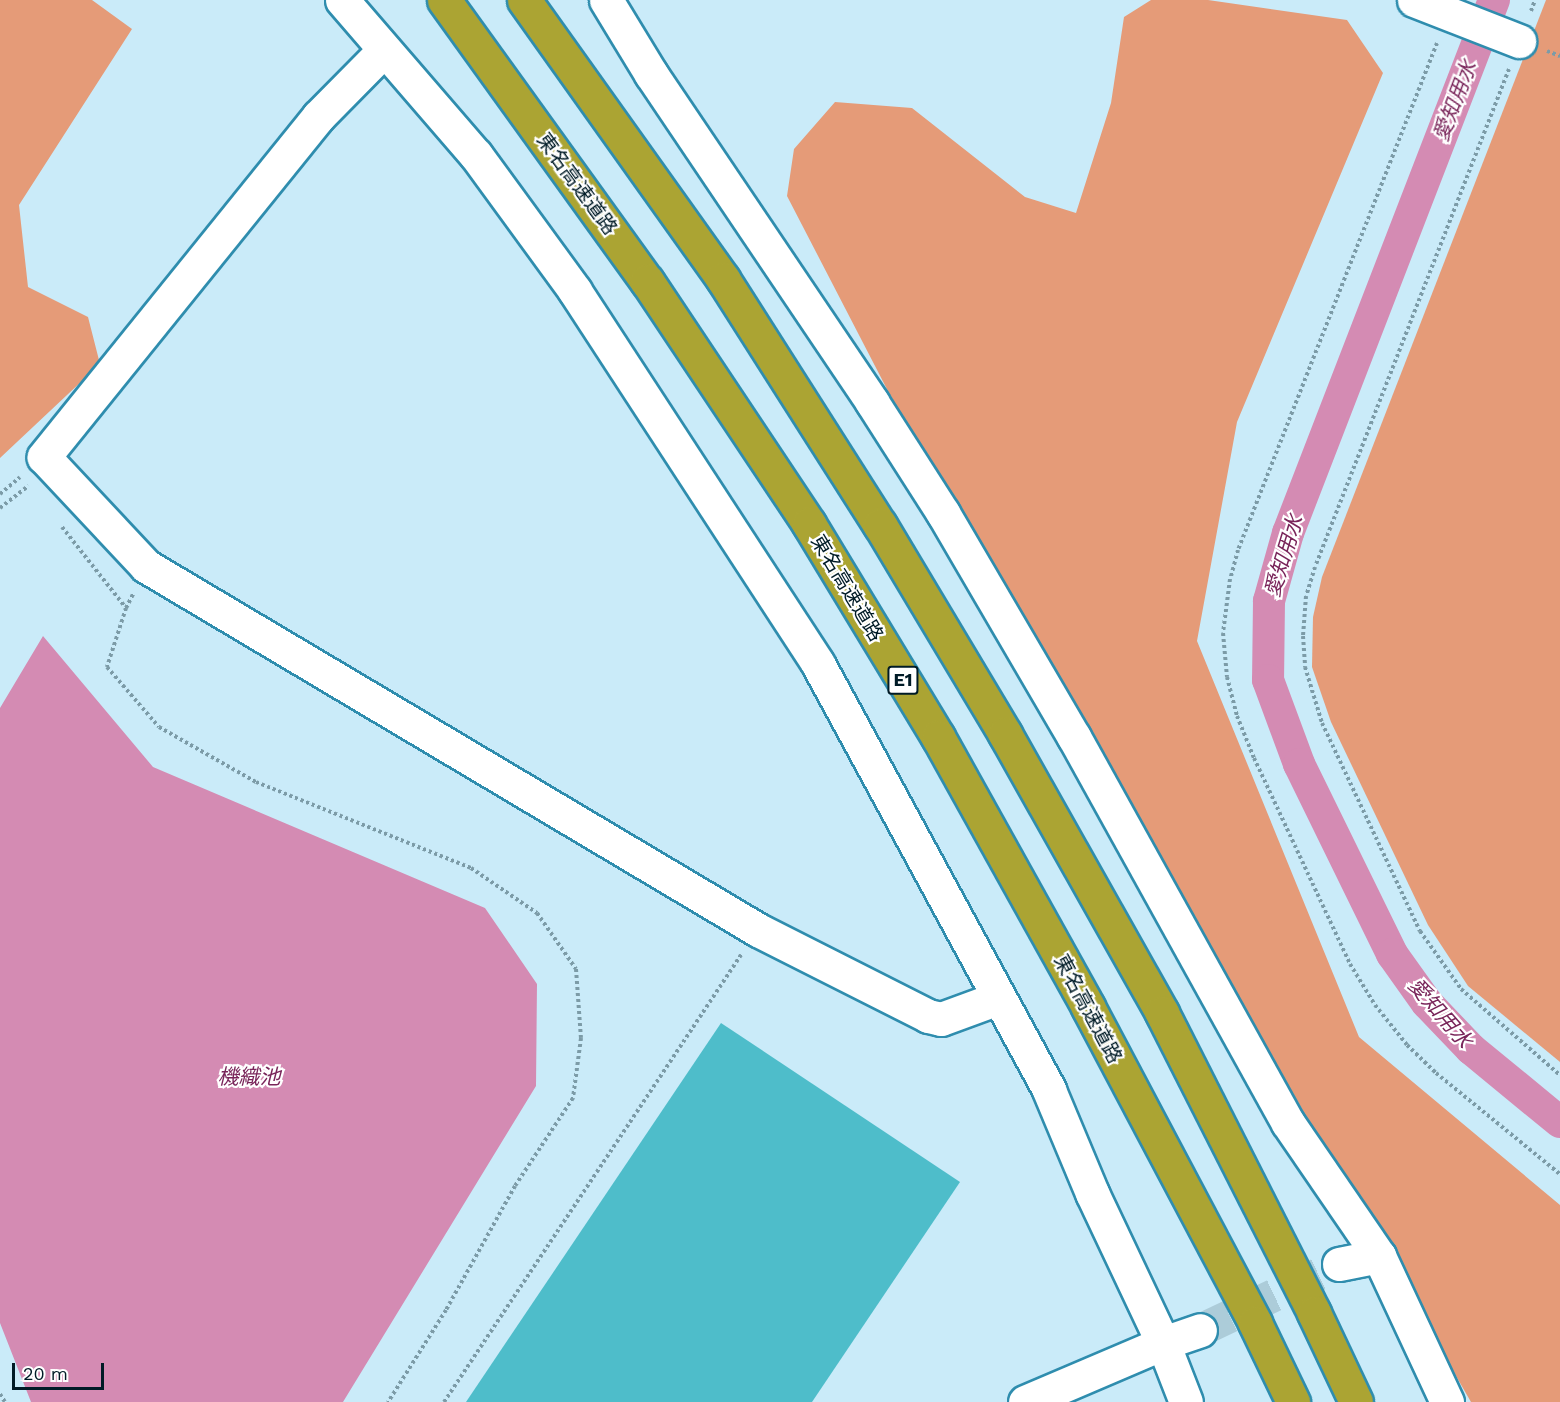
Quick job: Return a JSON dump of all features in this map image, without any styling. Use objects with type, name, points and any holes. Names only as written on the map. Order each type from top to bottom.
[{"type":"highway","name":"東名高速道路","points":[[444,0],[647,281],[809,524],[895,666],[944,748],[1088,1007],[1255,1323],[1293,1402]]},
{"type":"highway","points":[[524,0],[723,279],[880,525],[1005,734],[1162,1013],[1314,1312],[1356,1402]]},
{"type":"street","points":[[342,0],[476,155],[575,291],[806,645],[1049,1090],[1092,1193],[1163,1343],[1186,1402]]},
{"type":"street","points":[[606,0],[651,74],[872,402],[943,513],[1074,737],[1288,1123],[1379,1256],[1447,1402]]},
{"type":"street","points":[[1414,0],[1519,41]]},
{"type":"street","points":[[384,50],[318,117],[44,457],[146,566],[758,930],[928,1016],[941,1019],[998,998]]},
{"type":"street","points":[[1339,1264],[1379,1256]]},
{"type":"street","points":[[1025,1402],[1163,1343],[1200,1330]]},
{"type":"path","points":[[1535,0],[1315,567],[1306,596],[1303,636],[1305,667],[1322,723],[1420,931],[1461,989],[1560,1076]]},
{"type":"path","points":[[1448,14],[1293,416],[1238,550],[1230,579],[1223,633],[1232,697],[1254,758],[1350,964],[1375,1005],[1407,1045],[1436,1073],[1560,1174]]},
{"type":"path","points":[[0,508],[29,485],[36,494]]},
{"type":"path","points":[[57,520],[126,608]]},
{"type":"path","points":[[146,566],[126,608],[107,667],[159,727],[256,782],[471,868],[537,913],[576,969],[581,1038],[573,1098],[515,1186],[446,1310],[388,1402]]},
{"type":"path","points":[[444,1402],[758,930]]},
{"type":"path","points":[[0,1394],[5,1402]]},
{"type":"shaded area","points":[[0,0],[92,0],[132,29],[19,205],[28,287],[88,317],[100,364],[0,458]]},
{"type":"shaded area","points":[[1151,0],[1208,0],[1347,20],[1383,73],[1237,422],[1197,641],[1359,1037],[1560,1205],[1560,1402],[1471,1402],[889,393],[787,196],[794,149],[835,102],[912,108],[1025,197],[1076,213],[1111,103],[1124,17]]},
{"type":"shaded area","points":[[1546,0],[1560,0],[1560,1062],[1468,986],[1428,925],[1331,722],[1312,667],[1313,617],[1322,577]]},
{"type":"water","name":"機織池","points":[[43,636],[153,767],[485,908],[537,984],[536,1086],[343,1402],[31,1402],[0,1323],[0,708]]},
{"type":"building","points":[[721,1023],[960,1182],[812,1402],[466,1402]]},
{"type":"waterway","name":"愛知用水","points":[[1494,0],[1288,533],[1269,601],[1268,680],[1299,764],[1392,954],[1427,1003],[1471,1049],[1560,1122]]},
{"type":"tunnel","points":[[1200,1330],[1339,1264]]}]
